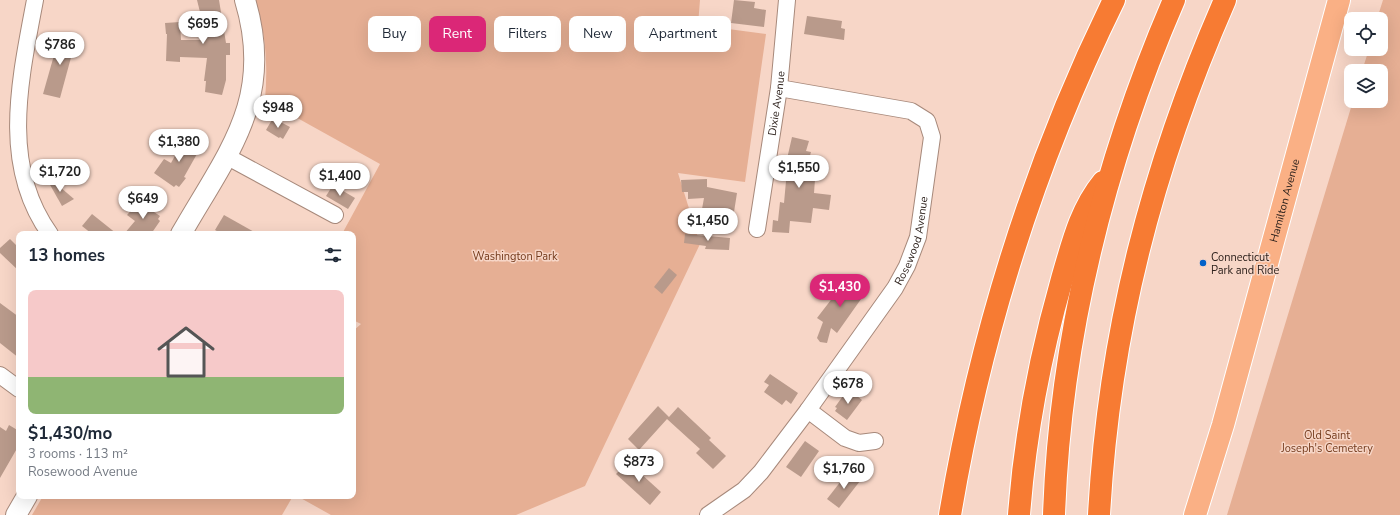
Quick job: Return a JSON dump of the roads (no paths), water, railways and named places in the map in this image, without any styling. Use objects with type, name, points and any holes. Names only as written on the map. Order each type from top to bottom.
[{"type":"highway","points":[[950,515],[978,376],[998,299],[1019,231],[1060,119],[1114,0]]},
{"type":"highway","points":[[1054,515],[1059,435],[1069,355],[1082,288],[1112,172],[1138,90],[1174,0]]},
{"type":"highway","points":[[1099,515],[1104,440],[1110,390],[1134,264],[1155,186],[1188,89],[1225,0]]},
{"type":"highway","points":[[1018,515],[1031,410],[1060,289],[1082,215],[1093,195],[1112,172]]},
{"type":"main road","name":"Hamilton Avenue","points":[[1195,515],[1223,425],[1339,0]]},
{"type":"street","points":[[35,0],[18,81],[11,128],[14,162],[25,196],[47,231]]},
{"type":"street","points":[[183,231],[226,156],[245,118],[254,81],[254,38],[245,0]]},
{"type":"street","name":"Dixie Avenue","points":[[757,229],[779,88],[788,0]]},
{"type":"street","name":"Rosewood Avenue","points":[[708,515],[744,490],[761,472],[808,410],[895,288],[907,266],[918,237],[932,137],[927,121],[911,111],[779,88]]},
{"type":"street","points":[[226,156],[335,215]]},
{"type":"street","points":[[0,376],[16,387]]},
{"type":"street","points":[[808,410],[845,438],[859,443],[875,441]]},
{"type":"street","points":[[16,515],[25,499]]},
{"type":"place","name":"Connecticut Park and Ride","points":[[1203,263]]},
{"type":"park label","name":"Washington Park","points":[[515,256]]},
{"type":"park label","name":"Old Saint Joseph's Cemetery","points":[[1327,441]]}]
